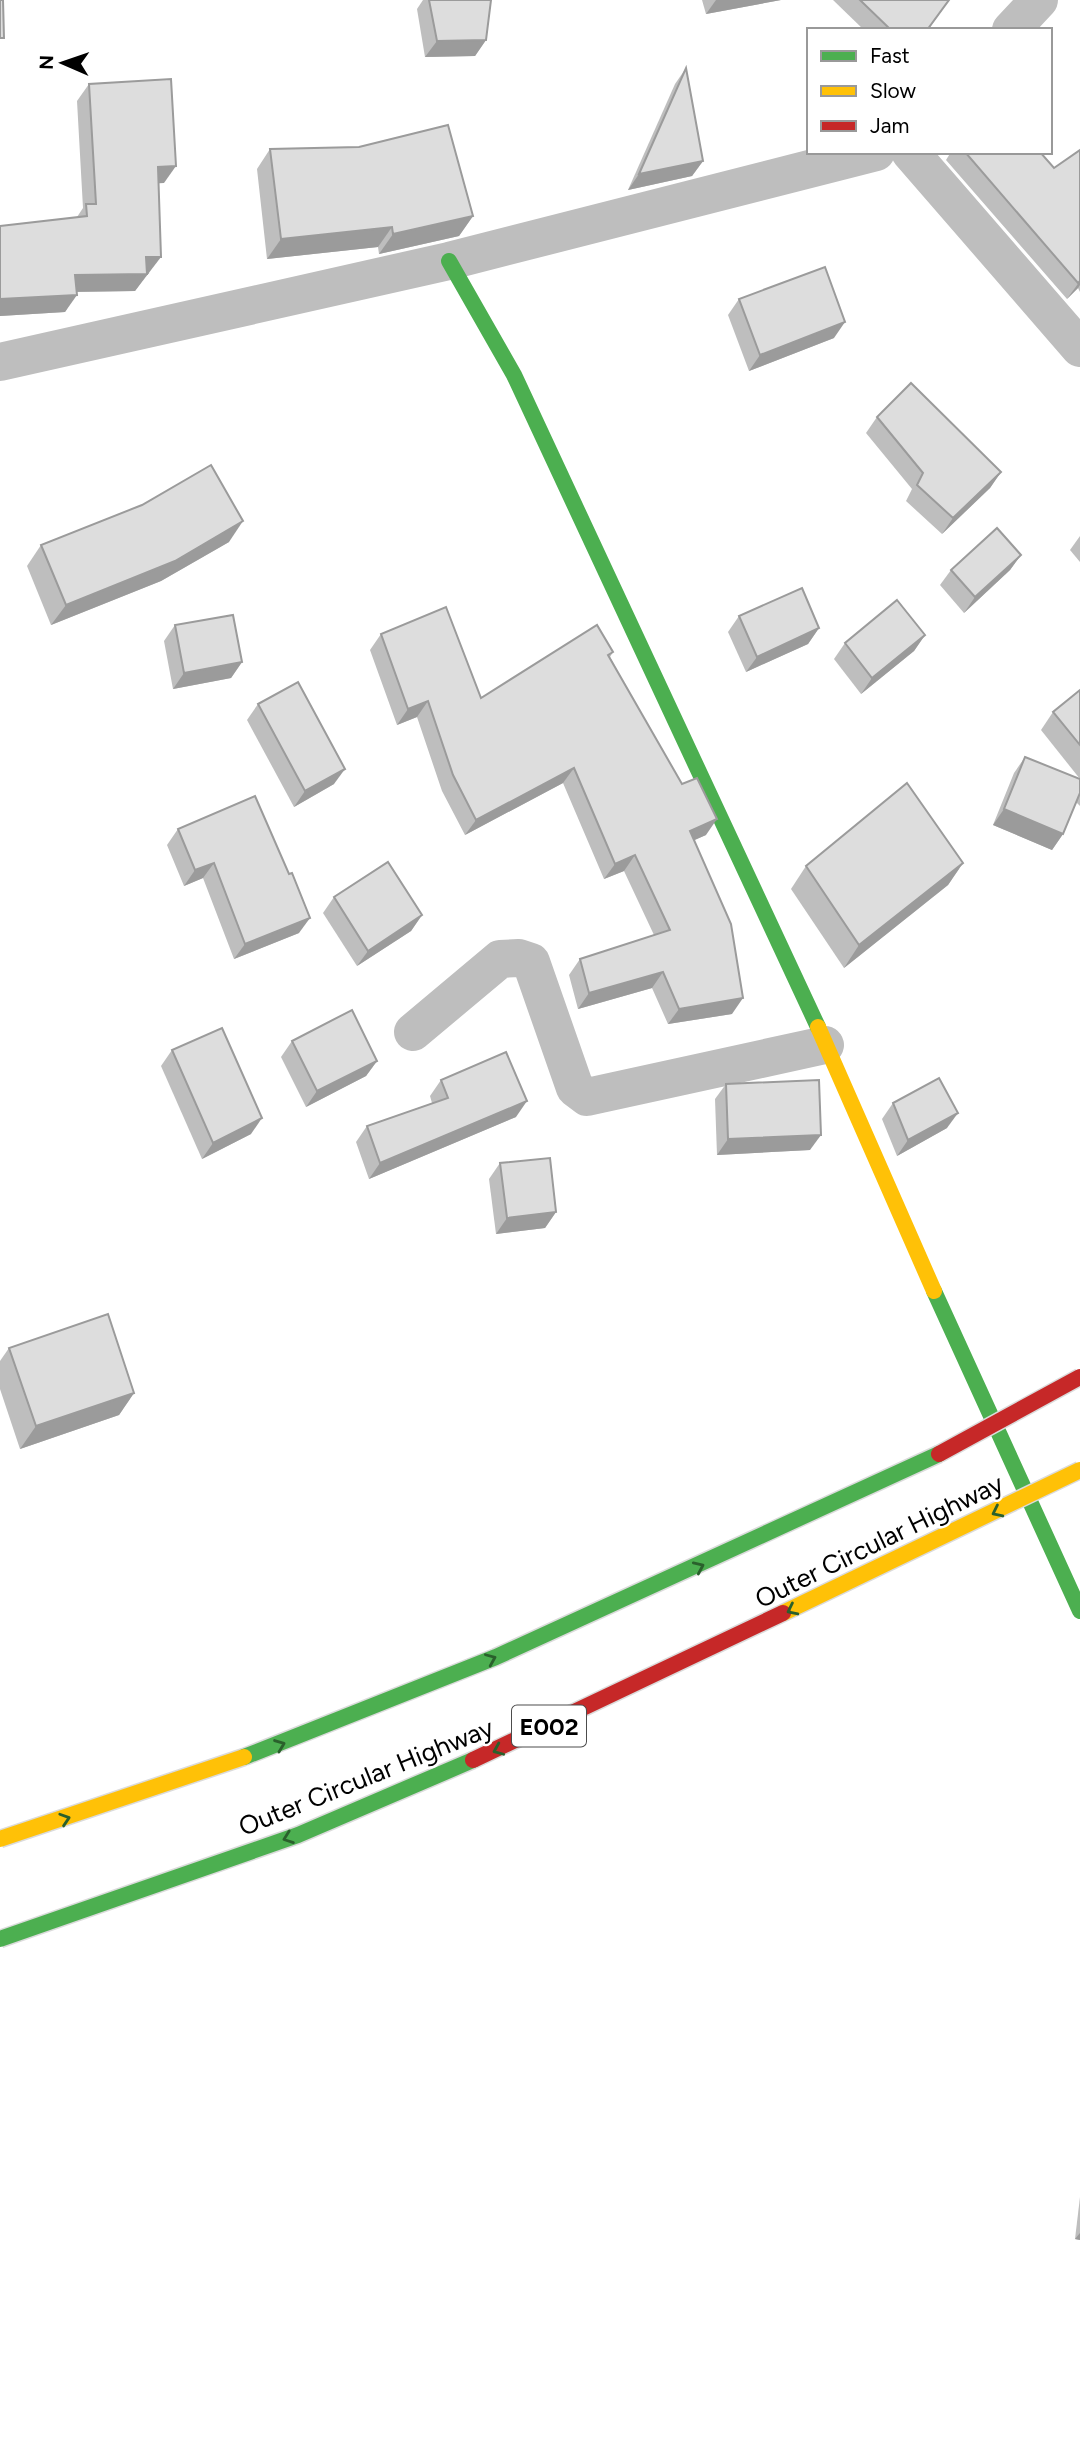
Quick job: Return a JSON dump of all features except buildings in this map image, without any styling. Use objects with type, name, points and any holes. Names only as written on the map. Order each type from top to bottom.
[{"type":"main road","points":[[449,261],[514,375],[825,1045],[904,1227],[1080,1611]]},
{"type":"main road","name":"Outer Circular Highway","points":[[0,1839],[262,1751],[496,1657],[925,1462],[1080,1377]]},
{"type":"main road","name":"Outer Circular Highway","points":[[0,1939],[298,1835],[499,1749],[1080,1470]]},
{"type":"street","points":[[1013,28],[1040,0]]},
{"type":"street","points":[[0,362],[449,261],[868,154]]},
{"type":"street","points":[[912,154],[1080,348]]},
{"type":"street","points":[[413,1031],[500,959],[519,958],[531,962],[575,1088],[587,1097],[825,1045]]},
{"type":"traffic: fast","points":[[449,261],[514,375],[818,1027]]},
{"type":"traffic: fast","points":[[934,1291],[1080,1611]]},
{"type":"traffic: fast","points":[[244,1757],[496,1657],[939,1454]]},
{"type":"traffic: fast","points":[[0,1939],[298,1835],[473,1760]]},
{"type":"traffic: slow","points":[[818,1027],[934,1291]]},
{"type":"traffic: slow","points":[[783,1613],[1080,1470]]},
{"type":"traffic: slow","points":[[0,1839],[244,1757]]},
{"type":"traffic: jam","points":[[939,1454],[1080,1377]]},
{"type":"traffic: jam","points":[[473,1760],[783,1613]]}]
